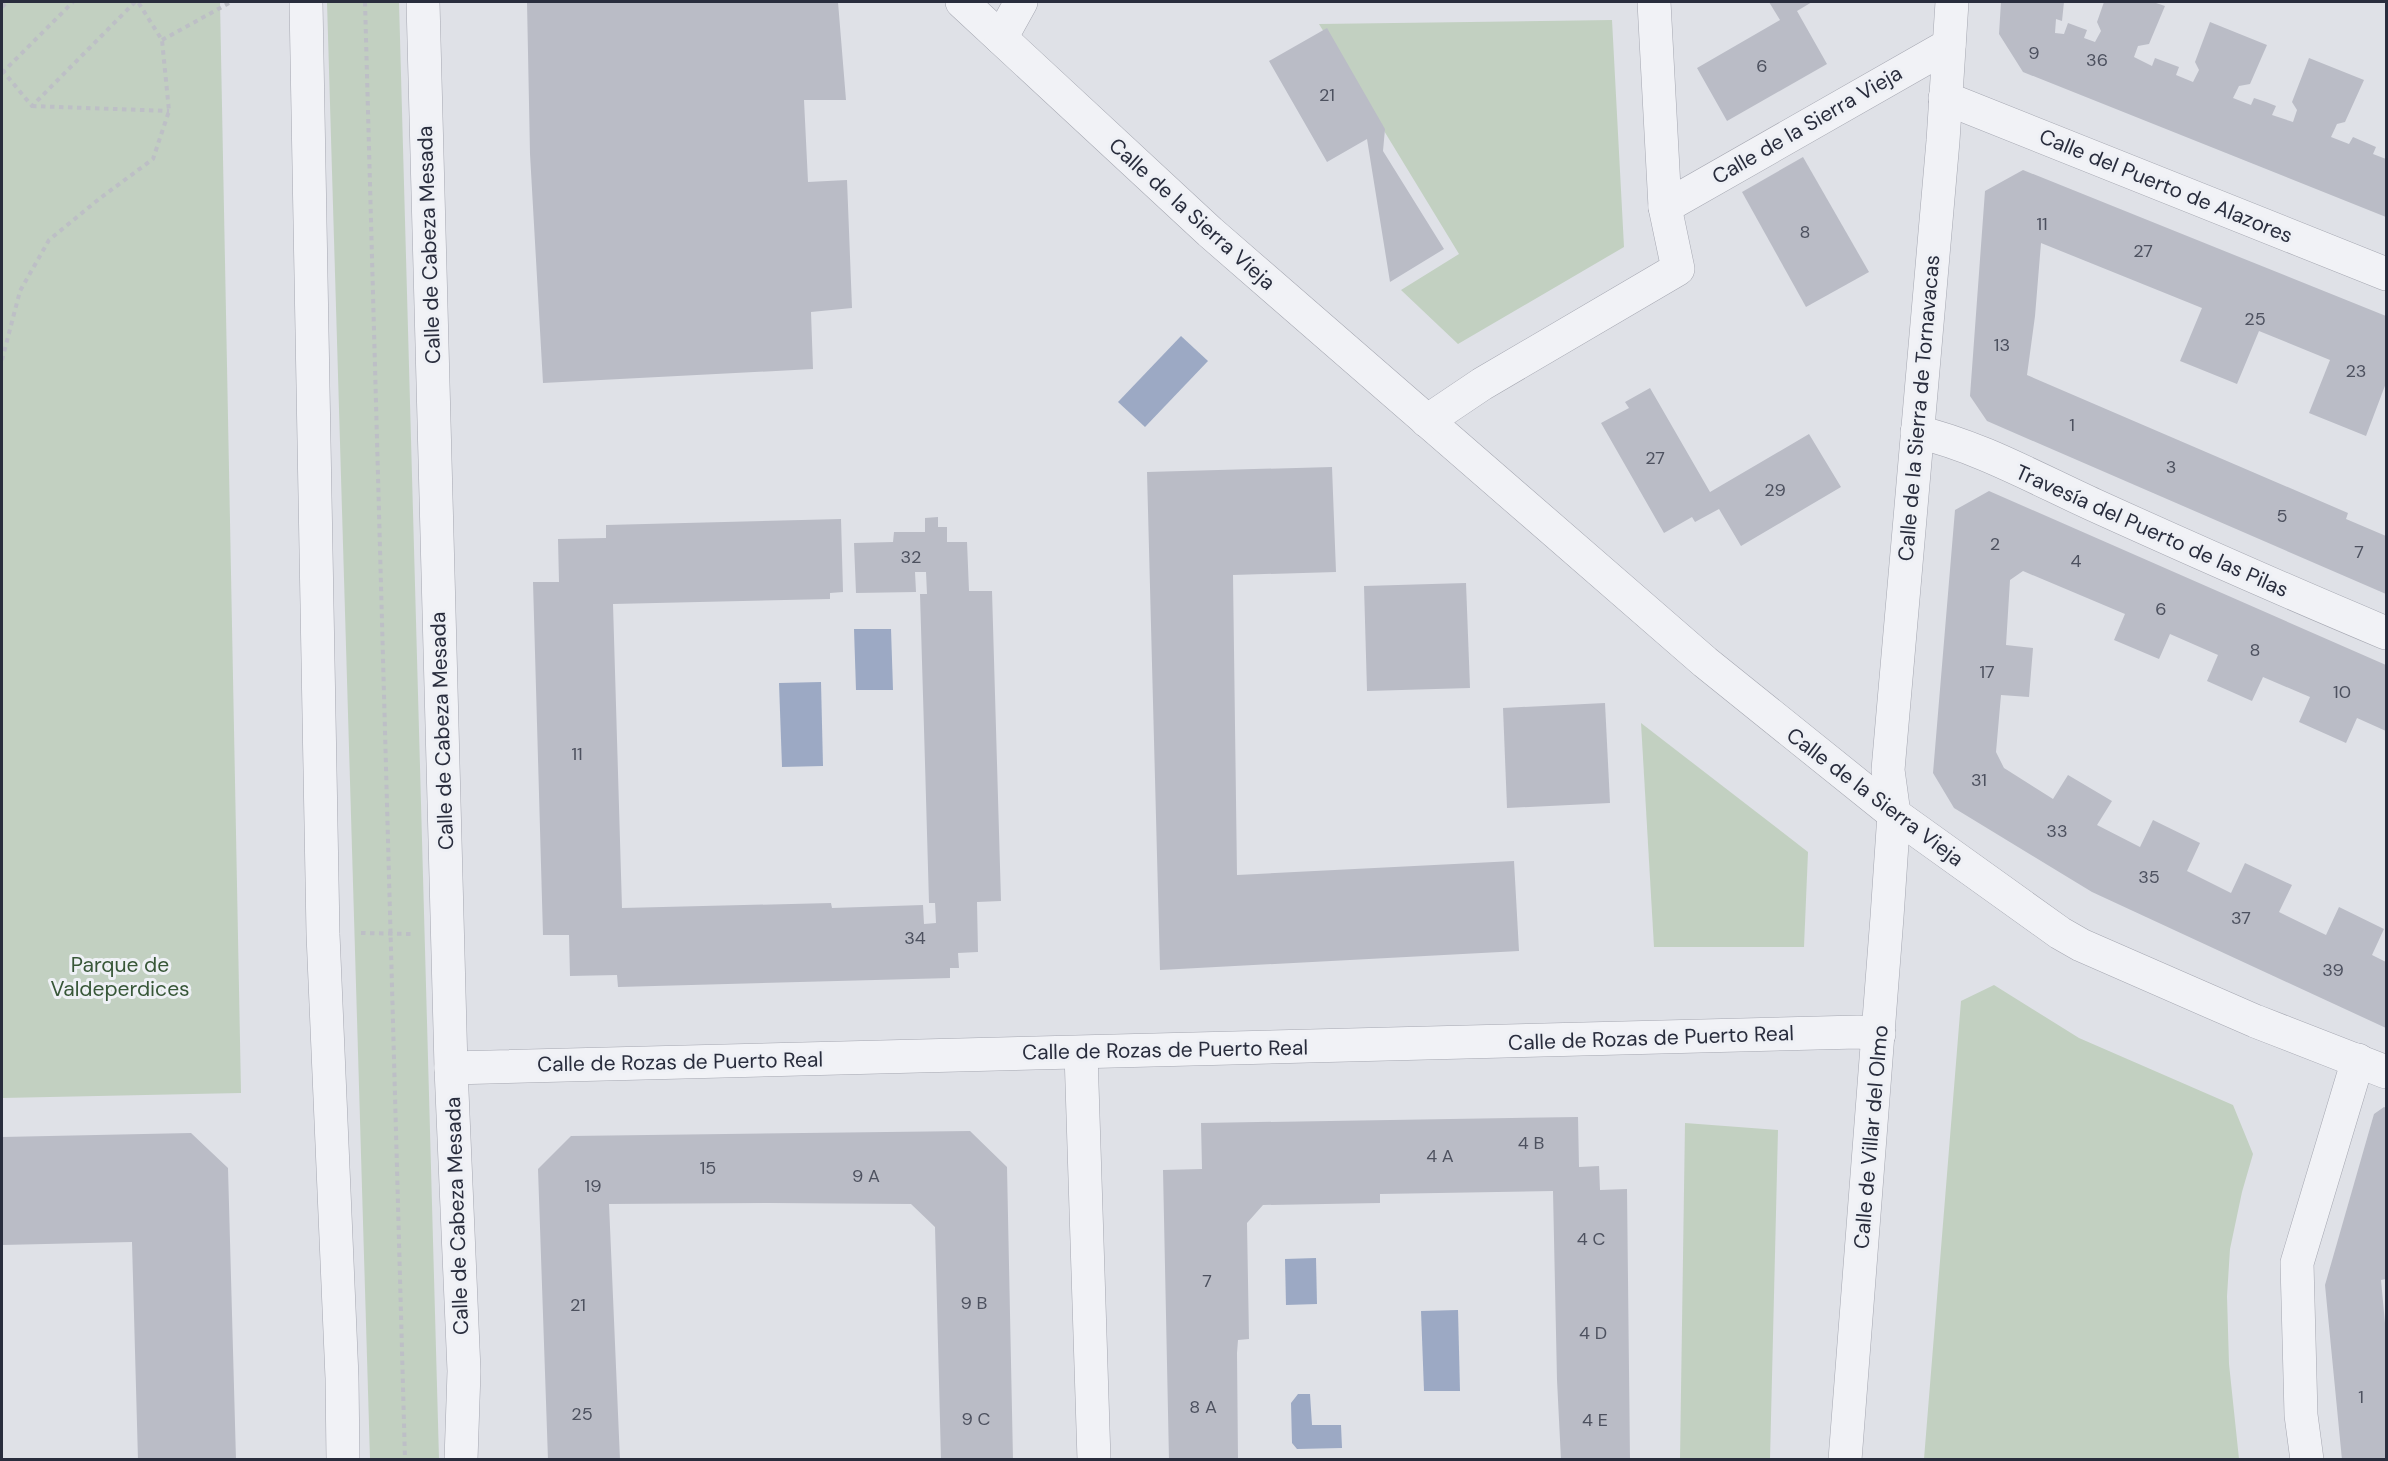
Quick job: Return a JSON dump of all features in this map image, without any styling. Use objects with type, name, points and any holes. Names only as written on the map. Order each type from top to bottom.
[{"type":"street","points":[[306,2],[323,922],[342,1378],[343,1460]]},
{"type":"street","name":"Calle de Cabeza Mesada","points":[[423,2],[451,1068],[464,1371],[462,1460]]},
{"type":"street","name":"Calle de la Sierra Vieja","points":[[962,2],[1210,232],[1705,662],[1894,814],[2060,933],[2081,945],[2255,1021],[2372,1066]]},
{"type":"street","points":[[1001,38],[1021,2]]},
{"type":"street","points":[[1427,421],[1482,384],[1678,269],[1665,207],[1654,2]]},
{"type":"street","name":"Calle de la Sierra de Tornavacas","points":[[1894,814],[1888,770],[1952,2]]},
{"type":"street","name":"Calle de la Sierra Vieja","points":[[1665,207],[1949,45]]},
{"type":"street","name":"Calle del Puerto de Alazores","points":[[1945,98],[2386,274]]},
{"type":"street","name":"Travesía del Puerto de las Pilas","points":[[1917,432],[1939,436],[2259,580],[2386,633]]},
{"type":"street","name":"Calle de Villar del Olmo","points":[[1845,1460],[1880,1034],[1894,814]]},
{"type":"street","name":"Calle de Rozas de Puerto Real","points":[[451,1068],[1858,1032],[1880,1034]]},
{"type":"street","points":[[1081,1053],[1094,1460]]},
{"type":"street","points":[[2307,1460],[2301,1415],[2297,1263],[2372,1066]]},
{"type":"path","points":[[2,7],[7,2]]},
{"type":"path","points":[[73,2],[2,72],[32,106],[170,111]]},
{"type":"path","points":[[2,360],[20,291],[49,240],[153,159],[170,111],[162,40],[137,2],[32,106]]},
{"type":"path","points":[[162,40],[231,2]]},
{"type":"path","points":[[365,2],[405,1460]]},
{"type":"path","points":[[352,933],[413,934]]},
{"type":"green space","name":"Parque de Valdeperdices","points":[[2,2],[220,2],[241,1093],[2,1098]]},
{"type":"green space","points":[[327,2],[399,2],[439,1459],[370,1459]]},
{"type":"green space","points":[[1612,20],[1624,247],[1458,344],[1401,290],[1459,254],[1319,24]]},
{"type":"green space","points":[[1641,723],[1808,852],[1804,947],[1654,947]]},
{"type":"green space","points":[[1994,985],[2079,1038],[2233,1105],[2253,1154],[2230,1249],[2227,1296],[2229,1364],[2239,1459],[1924,1459],[1961,1001]]},
{"type":"green space","points":[[1685,1123],[1778,1130],[1770,1459],[1680,1459]]},
{"type":"water","points":[[1181,336],[1208,361],[1145,427],[1118,402]]},
{"type":"water","points":[[854,629],[891,629],[893,690],[856,690]]},
{"type":"water","points":[[821,682],[823,766],[782,767],[779,683]]},
{"type":"water","points":[[1316,1258],[1317,1304],[1286,1305],[1285,1259]]},
{"type":"water","points":[[1458,1310],[1460,1391],[1424,1391],[1421,1311]]},
{"type":"water","points":[[1298,1394],[1310,1394],[1312,1425],[1341,1425],[1342,1448],[1297,1449],[1292,1443],[1291,1403]]},
{"type":"building","points":[[527,2],[838,2],[846,100],[804,100],[808,182],[847,180],[852,308],[811,312],[813,369],[543,383],[530,154]]},
{"type":"building","points":[[1769,2],[1812,2],[1797,11],[1827,64],[1727,121],[1697,68],[1780,20]]},
{"type":"building","points":[[2001,2],[2064,2],[2062,21],[2056,19],[2055,33],[2064,34],[2068,23],[2087,30],[2084,38],[2095,42],[2101,31],[2097,22],[2104,2],[2153,2],[2165,6],[2149,44],[2138,46],[2134,57],[2152,66],[2155,58],[2179,67],[2176,75],[2193,82],[2199,70],[2195,62],[2210,22],[2267,45],[2250,84],[2239,86],[2233,98],[2251,105],[2254,98],[2276,106],[2272,115],[2293,122],[2297,110],[2292,102],[2309,58],[2364,80],[2345,122],[2337,124],[2331,137],[2349,144],[2353,137],[2376,147],[2373,154],[2386,159],[2386,217],[2023,72],[1999,34]]},
{"type":"building","points":[[1327,28],[1385,129],[1383,151],[1444,249],[1390,282],[1367,139],[1327,162],[1269,61]]},
{"type":"building","points":[[1803,157],[1869,272],[1806,307],[1742,192]]},
{"type":"building","points":[[2023,170],[2386,316],[2386,383],[2366,436],[2309,413],[2330,360],[2259,331],[2237,384],[2180,361],[2202,308],[2041,243],[2027,375],[2348,513],[2346,519],[2386,536],[2386,594],[1987,421],[1970,396],[1985,191]]},
{"type":"building","points":[[1650,388],[1710,492],[1809,434],[1841,487],[1741,546],[1719,509],[1695,522],[1692,517],[1664,533],[1601,423],[1629,408],[1625,402]]},
{"type":"building","points":[[1332,467],[1336,572],[1233,575],[1237,875],[1514,861],[1519,951],[1160,970],[1147,472]]},
{"type":"building","points":[[1989,491],[2386,665],[2386,731],[2357,718],[2346,743],[2299,722],[2310,697],[2263,677],[2252,701],[2207,681],[2218,655],[2170,634],[2159,659],[2114,640],[2125,614],[2023,571],[2010,580],[2006,645],[2033,648],[2029,697],[2001,695],[1996,752],[2004,768],[2053,799],[2068,775],[2112,801],[2097,825],[2140,847],[2153,820],[2200,843],[2187,871],[2231,893],[2245,863],[2292,885],[2279,912],[2326,935],[2339,907],[2384,929],[2372,955],[2386,962],[2386,1028],[2092,892],[1954,808],[1933,773],[1955,510]]},
{"type":"building","points":[[938,517],[938,527],[947,527],[947,542],[967,542],[969,591],[992,591],[1001,901],[977,902],[978,952],[958,953],[959,968],[950,968],[950,978],[618,987],[617,975],[570,976],[569,935],[543,935],[533,582],[559,582],[558,539],[606,538],[606,525],[841,519],[843,592],[830,593],[830,599],[613,604],[622,908],[831,903],[832,908],[923,905],[924,924],[936,923],[935,903],[929,903],[920,594],[927,594],[926,572],[915,572],[916,592],[856,593],[854,543],[893,542],[894,532],[925,532],[925,518]]},
{"type":"building","points":[[1466,583],[1470,688],[1367,691],[1364,586]]},
{"type":"building","points":[[1605,703],[1610,803],[1507,808],[1503,708]]},
{"type":"building","points":[[2386,1108],[2386,1279],[2381,1280],[2386,1334],[2386,1460],[2342,1460],[2325,1285],[2374,1114]]},
{"type":"building","points":[[1578,1117],[1579,1167],[1599,1166],[1600,1190],[1627,1189],[1630,1460],[1561,1460],[1553,1191],[1380,1194],[1380,1203],[1263,1205],[1247,1223],[1249,1339],[1238,1340],[1238,1460],[1169,1460],[1163,1170],[1202,1169],[1201,1123]]},
{"type":"building","points":[[970,1131],[1007,1167],[1013,1460],[941,1460],[935,1227],[911,1204],[770,1203],[609,1204],[620,1460],[548,1460],[538,1169],[571,1136]]},
{"type":"building","points":[[191,1133],[228,1168],[236,1460],[138,1460],[132,1242],[2,1245],[2,1137]]}]
